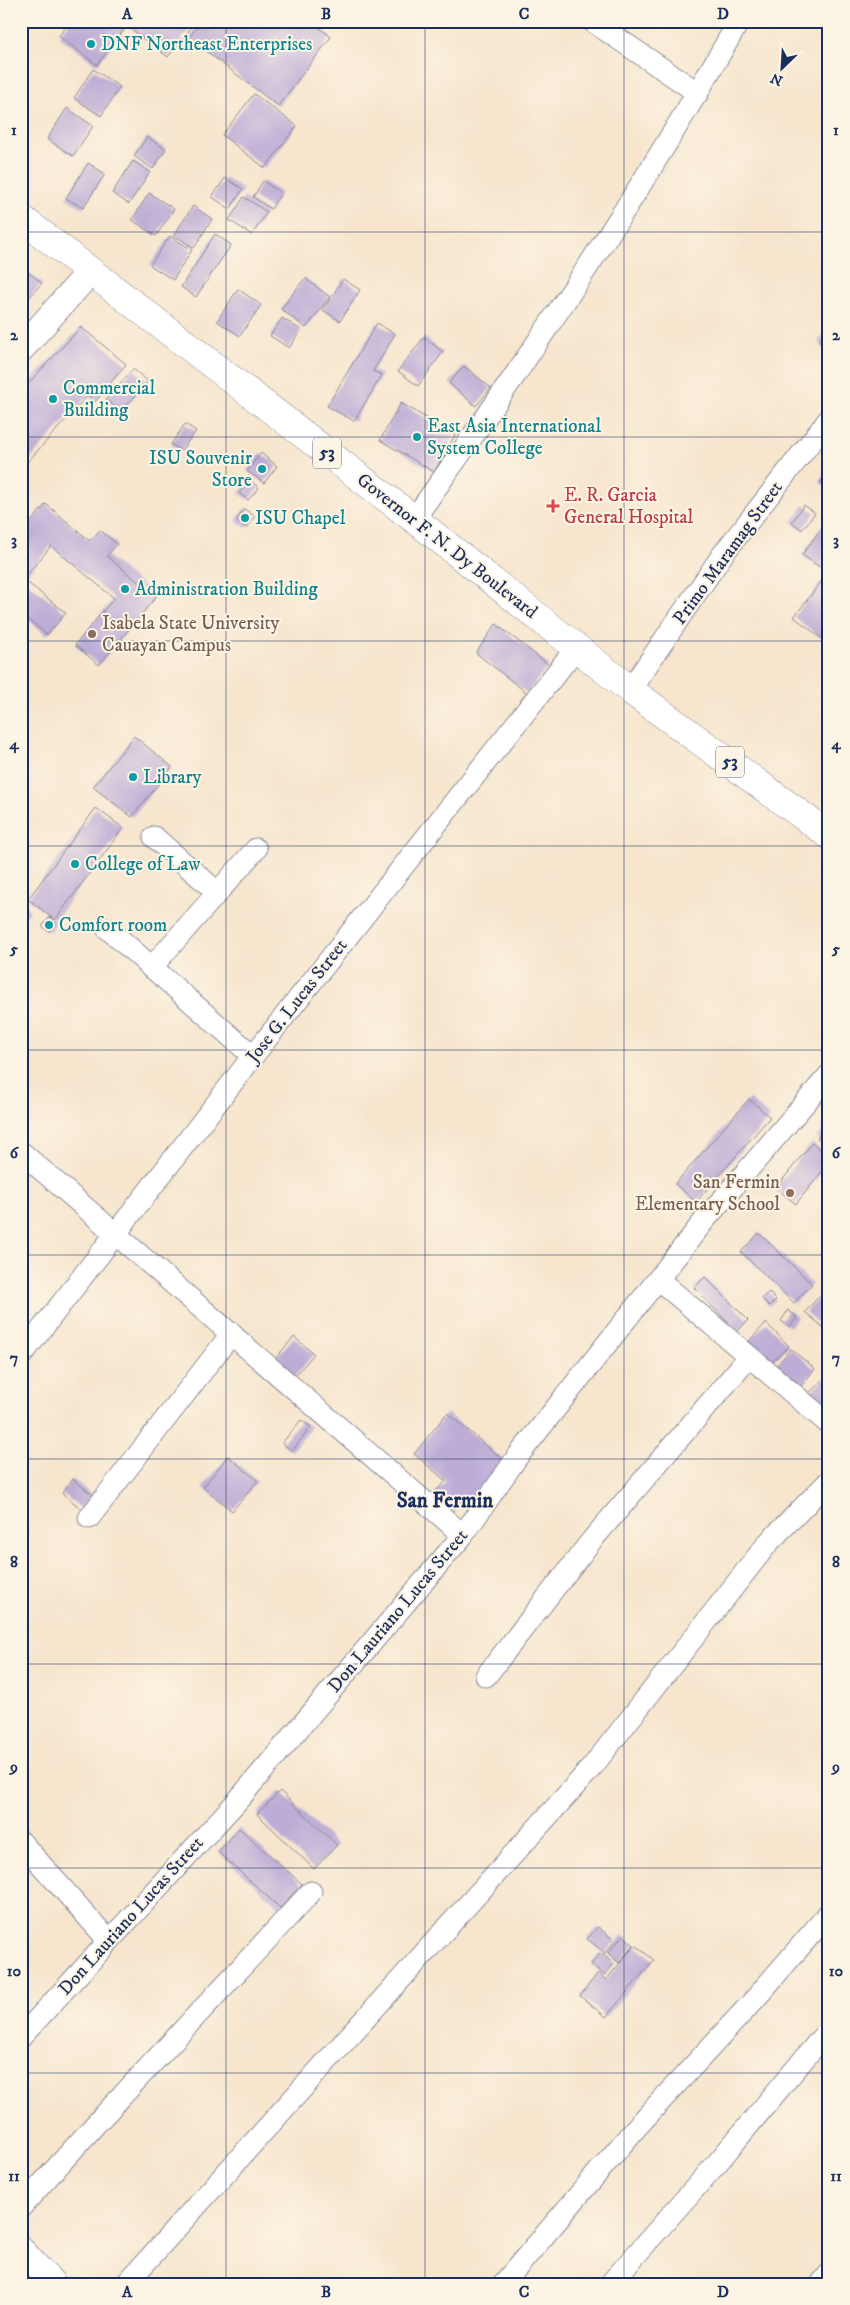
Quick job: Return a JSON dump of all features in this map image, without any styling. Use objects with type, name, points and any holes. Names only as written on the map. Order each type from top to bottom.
[{"type":"highway","name":"Governor F. N. Dy Boulevard","points":[[21,218],[414,519],[630,690],[829,835]]},
{"type":"street","points":[[592,21],[698,94]]},
{"type":"street","points":[[414,519],[488,416],[698,94],[739,21]]},
{"type":"street","points":[[21,349],[90,272]]},
{"type":"street","name":"Primo Maramag Street","points":[[630,690],[723,554],[829,419]]},
{"type":"street","name":"Jose G. Lucas Street","points":[[21,1356],[118,1234],[253,1056],[576,648]]},
{"type":"street","points":[[154,837],[218,893]]},
{"type":"street","points":[[151,968],[256,849]]},
{"type":"street","points":[[107,928],[253,1056]]},
{"type":"street","name":"Don Lauriano Lucas Street","points":[[21,2037],[239,1799],[463,1535],[518,1456],[704,1221],[829,1075]]},
{"type":"street","points":[[21,1152],[118,1234],[463,1535]]},
{"type":"street","points":[[659,1280],[829,1424]]},
{"type":"street","points":[[89,1518],[232,1333]]},
{"type":"street","points":[[486,1676],[592,1540],[749,1357]]},
{"type":"street","points":[[126,2284],[592,1767],[768,1543],[829,1481]]},
{"type":"street","points":[[21,1842],[109,1941]]},
{"type":"street","points":[[21,2208],[94,2126],[312,1892]]},
{"type":"street","points":[[503,2284],[635,2129],[755,1999],[829,1913]]},
{"type":"street","points":[[610,2284],[718,2162],[829,2029]]},
{"type":"street","points":[[21,2250],[53,2284]]},
{"type":"street","points":[[820,2284],[829,2274]]},
{"type":"building","name":"DNF Northeast Enterprises","points":[[70,21],[131,21],[97,65],[59,36]]},
{"type":"building","points":[[135,21],[196,21],[168,57],[130,28]]},
{"type":"building","points":[[201,21],[311,21],[331,37],[278,106],[189,38]]},
{"type":"building","points":[[93,69],[120,87],[101,116],[74,98]]},
{"type":"building","points":[[254,94],[297,126],[265,168],[222,135]]},
{"type":"building","points":[[67,108],[93,126],[73,156],[47,139]]},
{"type":"building","points":[[147,137],[166,149],[153,169],[134,156]]},
{"type":"building","points":[[133,161],[150,172],[129,204],[112,193]]},
{"type":"building","points":[[88,163],[105,174],[83,208],[66,198]]},
{"type":"building","points":[[225,178],[243,189],[230,209],[212,197]]},
{"type":"building","points":[[263,181],[281,193],[271,209],[253,197]]},
{"type":"building","points":[[149,193],[174,209],[156,236],[132,220]]},
{"type":"building","points":[[244,197],[267,212],[252,235],[229,220]]},
{"type":"building","points":[[193,206],[212,219],[194,248],[174,235]]},
{"type":"building","points":[[215,234],[231,245],[196,297],[181,287]]},
{"type":"building","points":[[170,236],[192,250],[173,280],[150,265]]},
{"type":"building","points":[[28,272],[42,283],[21,307],[21,280]]},
{"type":"building","points":[[305,278],[330,297],[306,328],[281,309]]},
{"type":"building","points":[[343,279],[360,290],[340,321],[323,310]]},
{"type":"building","points":[[238,289],[261,305],[240,336],[217,321]]},
{"type":"building","points":[[282,318],[301,330],[289,348],[270,336]]},
{"type":"building","points":[[377,323],[395,334],[373,371],[382,375],[354,421],[327,406]]},
{"type":"building","name":"Commercial Building","points":[[81,327],[126,364],[95,402],[88,395],[21,469],[21,391]]},
{"type":"building","points":[[829,329],[829,350],[818,342]]},
{"type":"building","points":[[424,337],[443,352],[418,386],[398,371]]},
{"type":"building","points":[[464,366],[491,388],[476,406],[449,383]]},
{"type":"building","points":[[133,369],[148,381],[121,412],[106,400]]},
{"type":"building","name":"East Asia International System College","points":[[401,403],[455,435],[434,472],[380,440]]},
{"type":"building","points":[[185,424],[196,431],[181,451],[171,444]]},
{"type":"building","name":"ISU Souvenir Store","points":[[261,453],[277,466],[264,483],[247,471]]},
{"type":"building","points":[[829,470],[829,489],[820,482]]},
{"type":"building","points":[[250,480],[259,488],[248,500],[239,493]]},
{"type":"building","name":"Administration Building","points":[[46,504],[90,541],[100,530],[117,544],[107,556],[156,597],[99,665],[75,645],[114,598],[51,546],[21,582],[21,534]]},
{"type":"building","points":[[804,505],[815,513],[802,530],[792,522]]},
{"type":"building","name":"ISU Chapel","points":[[244,509],[255,516],[247,528],[236,521]]},
{"type":"building","points":[[829,517],[829,570],[827,572],[802,555]]},
{"type":"building","points":[[824,578],[829,581],[829,644],[794,617]]},
{"type":"building","points":[[28,583],[66,613],[47,635],[21,614],[21,591]]},
{"type":"building","points":[[496,624],[549,665],[527,693],[476,653]]},
{"type":"building","name":"Library","points":[[134,736],[172,767],[132,817],[93,787]]},
{"type":"building","name":"College of Law","points":[[96,808],[123,828],[55,920],[28,899]]},
{"type":"building","points":[[21,904],[30,911],[21,922]]},
{"type":"building","name":"Comfort room","points":[[50,917],[56,923],[49,932],[42,926]]},
{"type":"building","points":[[749,1099],[770,1117],[696,1202],[675,1184]]},
{"type":"building","points":[[829,1123],[829,1146],[817,1138]]},
{"type":"building","points":[[812,1143],[829,1156],[829,1163],[796,1204],[776,1188]]},
{"type":"building","points":[[759,1233],[812,1284],[794,1303],[741,1252]]},
{"type":"building","points":[[705,1277],[748,1320],[737,1332],[694,1288]]},
{"type":"building","points":[[769,1292],[776,1300],[769,1306],[762,1298]]},
{"type":"building","points":[[822,1293],[829,1299],[829,1332],[805,1312]]},
{"type":"building","points":[[788,1310],[797,1317],[790,1327],[781,1321]]},
{"type":"building","points":[[766,1323],[789,1346],[771,1363],[749,1341]]},
{"type":"building","points":[[294,1337],[314,1354],[293,1378],[273,1361]]},
{"type":"building","points":[[791,1349],[815,1369],[801,1386],[777,1365]]},
{"type":"building","points":[[825,1378],[829,1382],[829,1406],[825,1409],[809,1393]]},
{"type":"building","points":[[447,1413],[505,1461],[471,1502],[465,1497],[448,1517],[428,1499],[446,1481],[414,1454]]},
{"type":"building","points":[[301,1420],[311,1427],[292,1451],[282,1443]]},
{"type":"building","points":[[228,1456],[258,1481],[232,1511],[203,1487]]},
{"type":"building","points":[[73,1479],[95,1497],[84,1511],[62,1493]]},
{"type":"building","points":[[21,1521],[28,1527],[21,1535]]},
{"type":"building","points":[[280,1791],[337,1845],[314,1869],[257,1814]]},
{"type":"building","points":[[239,1828],[302,1884],[280,1908],[218,1852]]},
{"type":"building","points":[[598,1927],[615,1941],[605,1953],[587,1939]]},
{"type":"building","points":[[623,1935],[634,1945],[619,1963],[608,1953]]},
{"type":"building","points":[[635,1945],[654,1960],[606,2017],[580,1996],[598,1973],[606,1980]]},
{"type":"building","points":[[601,1953],[614,1964],[604,1975],[591,1964]]},
{"type":"place","name":"DNF Northeast Enterprises","points":[[91,44]]},
{"type":"place","name":"Commercial Building","points":[[53,399]]},
{"type":"place","name":"East Asia International System College","points":[[417,437]]},
{"type":"place","name":"ISU Souvenir Store","points":[[262,469]]},
{"type":"place","name":"E. R. Garcia General Hospital","points":[[553,506]]},
{"type":"place","name":"ISU Chapel","points":[[245,518]]},
{"type":"place","name":"Administration Building","points":[[125,589]]},
{"type":"place","name":"Isabela State University Cauayan Campus","points":[[92,634]]},
{"type":"place","name":"Library","points":[[133,777]]},
{"type":"place","name":"College of Law","points":[[75,864]]},
{"type":"place","name":"Comfort room","points":[[49,925]]},
{"type":"place","name":"San Fermin Elementary School","points":[[790,1193]]},
{"type":"district","name":"San Fermin","points":[[445,1501]]}]
